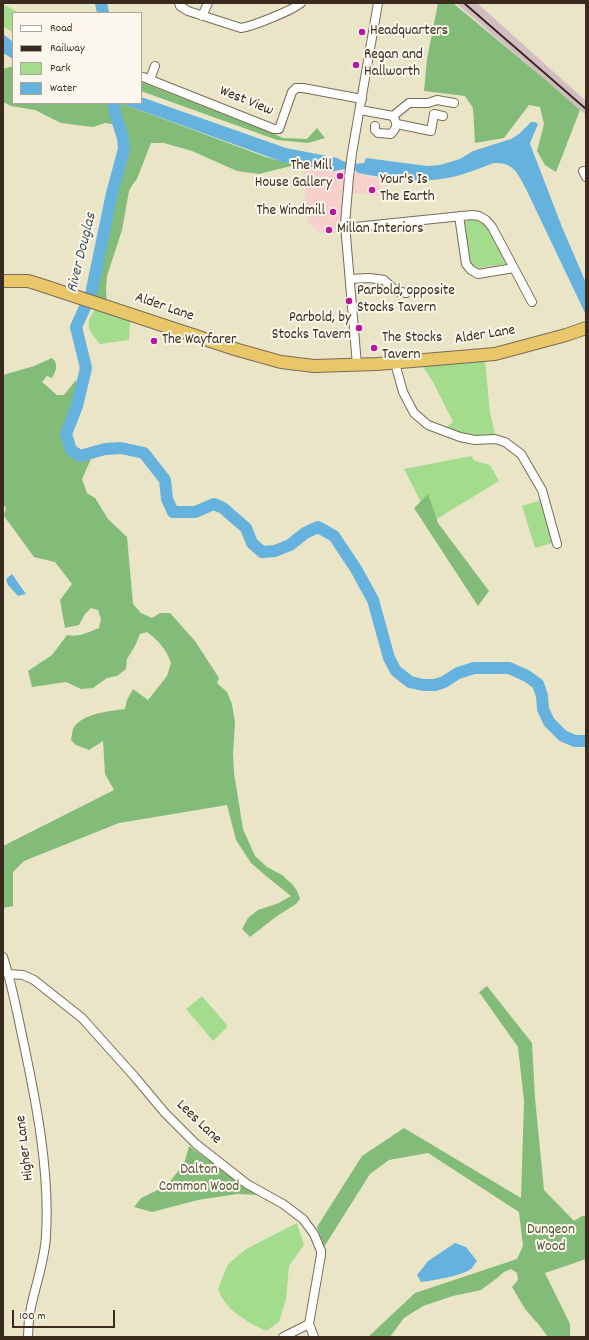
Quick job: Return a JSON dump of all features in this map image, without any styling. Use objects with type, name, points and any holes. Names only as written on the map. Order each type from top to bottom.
[{"type":"highway","name":"Alder Lane","points":[[3,281],[22,281],[81,297],[268,359],[298,365],[314,366],[395,363],[495,354],[586,329]]},
{"type":"street","points":[[179,3],[184,9],[241,28],[293,9],[301,3]]},
{"type":"street","points":[[202,16],[208,3]]},
{"type":"street","points":[[357,365],[346,228],[349,177],[378,3]]},
{"type":"street","name":"West View","points":[[154,66],[146,78],[274,129],[279,129],[292,92],[296,88],[362,99]]},
{"type":"street","points":[[360,110],[393,116],[409,103],[428,103],[437,100],[454,103]]},
{"type":"street","points":[[397,124],[431,131],[434,114],[443,116]]},
{"type":"street","points":[[375,126],[375,130],[378,133],[391,134],[395,130],[397,124],[393,116]]},
{"type":"street","points":[[346,228],[459,216],[479,216],[486,220],[492,227],[532,302]]},
{"type":"street","points":[[459,216],[466,264],[471,270],[478,274],[514,268]]},
{"type":"street","points":[[350,279],[368,278],[384,280],[396,291],[406,293]]},
{"type":"street","points":[[396,291],[401,283]]},
{"type":"street","points":[[395,363],[403,392],[410,406],[414,413],[428,425],[460,437],[475,440],[495,439],[505,442],[521,454],[542,490],[557,544]]},
{"type":"street","name":"Higher Lane","points":[[3,957],[29,1068],[38,1119],[43,1156],[46,1201],[47,1224],[45,1249],[31,1308],[28,1337]]},
{"type":"street","name":"Lees Lane","points":[[8,974],[23,975],[34,980],[82,1018],[165,1113],[196,1144],[247,1184],[283,1204],[303,1219],[309,1226],[319,1244],[321,1255],[309,1324]]},
{"type":"street","points":[[283,1337],[309,1324],[314,1337]]},
{"type":"shaded area","points":[[456,3],[477,3],[586,101],[586,115]]},
{"type":"shaded area","points":[[303,167],[334,171],[344,169],[355,170],[365,176],[382,179],[380,196],[345,192],[343,233],[318,232],[308,221]]},
{"type":"green space","points":[[438,3],[453,3],[580,110],[556,172],[545,165],[537,151],[544,124],[540,107],[529,105],[504,138],[475,143],[473,108],[465,96],[424,91],[427,59]]},
{"type":"green space","points":[[3,4],[17,12],[12,12],[12,32],[3,26]]},
{"type":"green space","points":[[12,66],[12,104],[107,104],[112,105],[114,111],[113,104],[123,104],[266,157],[295,165],[259,174],[237,171],[192,151],[164,143],[151,143],[137,179],[129,191],[122,230],[107,276],[107,306],[89,300],[112,193],[124,149],[123,138],[116,117],[118,125],[105,123],[93,127],[61,123],[35,110],[11,106],[3,102],[3,69]]},
{"type":"green space","points":[[142,82],[283,138],[307,139],[317,128],[325,138],[308,143],[277,140],[142,91]]},
{"type":"green space","points":[[475,219],[491,231],[506,264],[478,268],[470,264],[464,221]]},
{"type":"green space","points":[[96,309],[130,319],[129,340],[100,344],[90,331],[89,327],[90,319]]},
{"type":"green space","points":[[52,358],[56,363],[55,373],[52,378],[47,376],[42,382],[57,395],[64,395],[76,380],[77,394],[64,425],[63,436],[67,447],[72,453],[77,456],[91,459],[82,479],[87,493],[95,498],[108,519],[127,537],[133,604],[141,613],[152,618],[160,613],[170,613],[195,641],[219,678],[217,683],[227,692],[232,704],[235,722],[233,753],[234,773],[243,829],[255,856],[267,867],[282,875],[293,885],[300,899],[296,904],[277,916],[250,937],[242,929],[248,918],[258,910],[279,903],[291,896],[251,863],[236,840],[227,805],[119,823],[24,861],[13,872],[13,906],[3,908],[3,846],[114,790],[105,774],[103,741],[89,750],[76,745],[71,740],[74,727],[78,722],[91,716],[125,709],[127,700],[133,689],[148,700],[167,676],[171,663],[162,646],[147,632],[140,634],[127,659],[126,669],[117,676],[107,678],[93,688],[81,689],[66,682],[32,687],[28,671],[52,655],[67,635],[79,635],[99,628],[101,619],[98,610],[91,608],[85,614],[79,625],[65,628],[60,600],[72,584],[55,562],[34,557],[4,516],[6,507],[3,505],[3,375],[34,366]]},
{"type":"green space","points":[[485,360],[490,413],[495,434],[484,438],[462,435],[444,429],[453,422],[433,382],[421,364]]},
{"type":"green space","points":[[471,456],[475,461],[490,465],[499,481],[435,520],[429,518],[404,469]]},
{"type":"green space","points":[[428,494],[438,523],[489,591],[478,606],[414,508]]},
{"type":"green space","points":[[541,500],[555,542],[535,548],[522,506]]},
{"type":"green space","name":"Dungeon Wood","points":[[487,986],[532,1043],[535,1098],[544,1190],[574,1221],[582,1216],[586,1216],[586,1259],[545,1273],[570,1324],[570,1337],[548,1337],[525,1309],[512,1287],[518,1280],[517,1273],[511,1269],[504,1272],[481,1290],[453,1296],[423,1306],[404,1318],[390,1337],[368,1337],[415,1293],[517,1259],[523,1246],[519,1212],[428,1153],[389,1160],[370,1174],[324,1247],[317,1227],[362,1156],[404,1128],[521,1198],[524,1101],[518,1047],[479,992]]},
{"type":"green space","points":[[202,996],[227,1025],[227,1027],[213,1041],[186,1009]]},
{"type":"green space","name":"Dalton Common Wood","points":[[189,1146],[244,1186],[259,1195],[237,1194],[198,1200],[152,1212],[134,1207],[141,1198],[166,1186],[184,1164]]},
{"type":"green space","points":[[297,1223],[304,1245],[289,1266],[286,1299],[279,1322],[266,1331],[244,1319],[231,1309],[218,1289],[228,1264],[246,1249]]},
{"type":"water","points":[[3,34],[12,41],[12,58],[3,53]]},
{"type":"water","points":[[142,97],[286,148],[337,158],[353,164],[364,163],[366,158],[427,166],[440,165],[460,159],[473,151],[511,139],[519,134],[531,122],[535,122],[538,124],[530,143],[562,227],[586,283],[586,315],[518,174],[511,167],[501,163],[494,163],[441,179],[420,180],[379,177],[358,173],[355,170],[344,169],[334,171],[283,162],[123,104],[142,104]]},
{"type":"water","points":[[12,574],[26,594],[18,596],[8,585],[6,579]]},
{"type":"water","points":[[455,1243],[466,1247],[477,1261],[472,1268],[455,1275],[421,1282],[417,1275],[428,1261]]},
{"type":"waterway","name":"River Douglas","points":[[101,3],[103,12]]},
{"type":"waterway","name":"River Douglas","points":[[113,104],[123,138],[124,149],[112,193],[91,294],[76,327],[86,368],[77,406],[66,434],[71,450],[80,456],[105,449],[121,448],[144,453],[165,480],[167,499],[173,512],[195,512],[214,504],[223,508],[246,528],[252,543],[262,552],[275,551],[290,545],[305,533],[318,527],[334,536],[356,569],[373,600],[389,658],[396,671],[410,682],[423,685],[435,685],[444,682],[458,673],[474,668],[509,668],[527,676],[538,684],[542,696],[543,709],[549,722],[563,736],[575,741],[586,741]]},
{"type":"railway","points":[[464,3],[586,109]]},
{"type":"place","name":"Headquarters","points":[[362,32]]},
{"type":"place","name":"Regan and Hallworth","points":[[356,65]]},
{"type":"place","name":"The Mill House Gallery","points":[[340,176]]},
{"type":"place","name":"Your's Is The Earth","points":[[372,190]]},
{"type":"place","name":"The Windmill","points":[[333,212]]},
{"type":"place","name":"Millan Interiors","points":[[329,230]]},
{"type":"place","name":"Parbold, opposite Stocks Tavern","points":[[349,301]]},
{"type":"place","name":"Parbold, by Stocks Tavern","points":[[359,328]]},
{"type":"place","name":"The Wayfarer","points":[[154,341]]},
{"type":"place","name":"The Stocks Tavern","points":[[374,348]]}]
